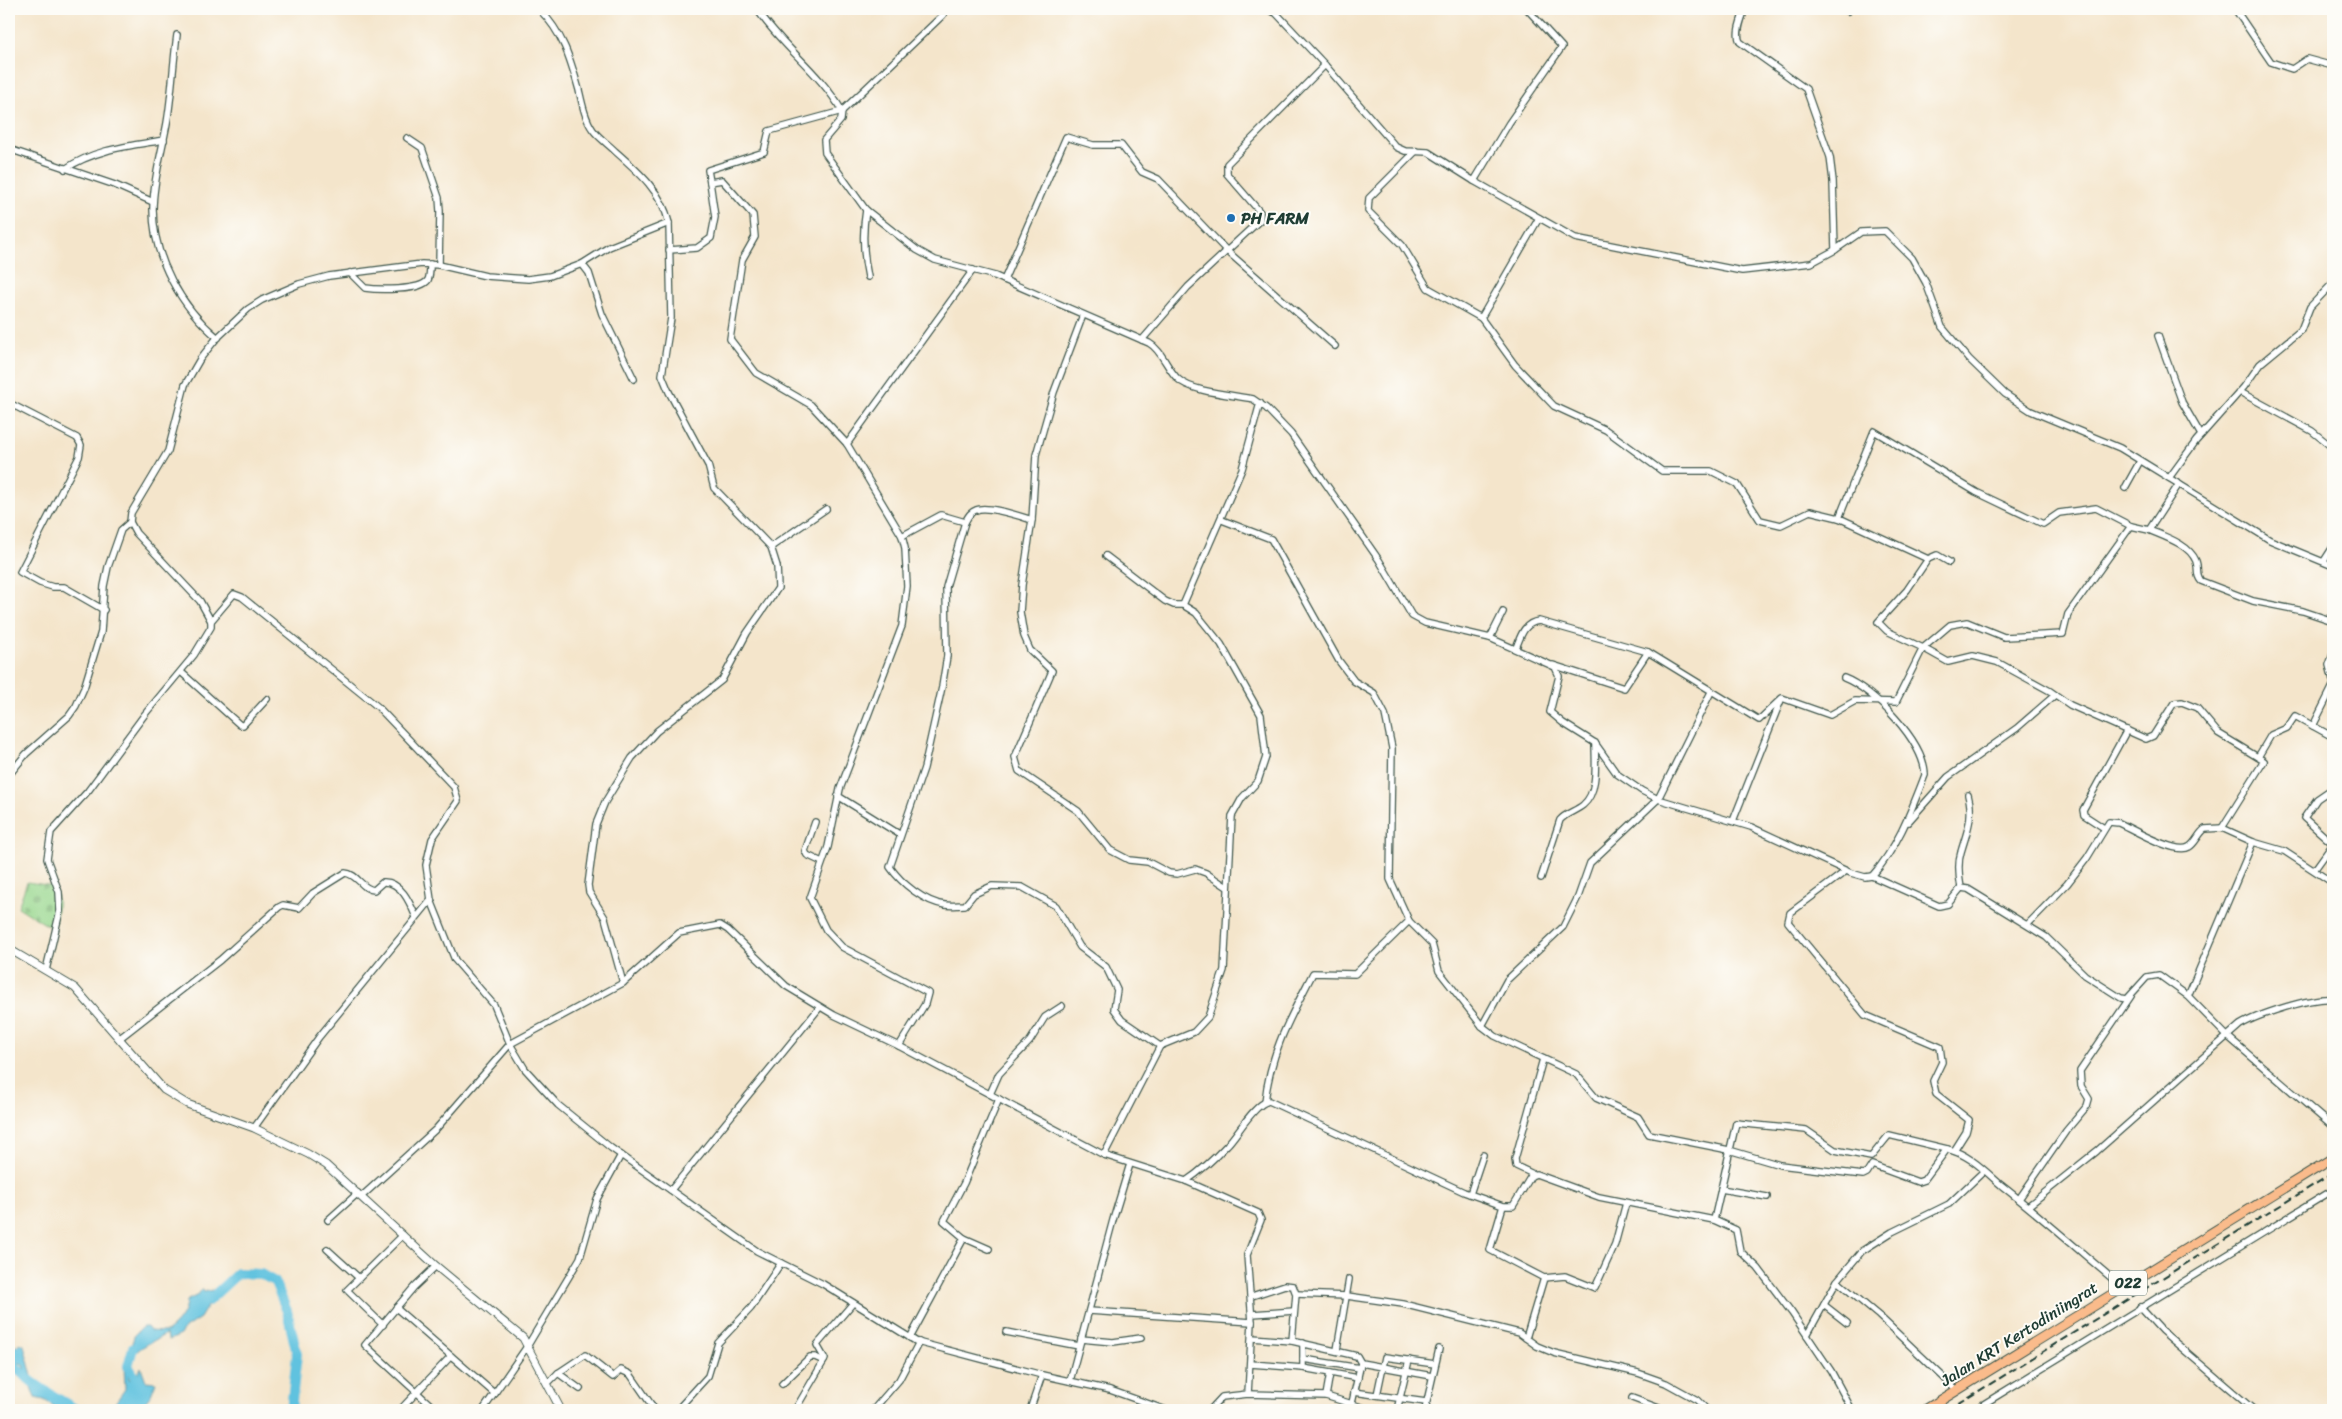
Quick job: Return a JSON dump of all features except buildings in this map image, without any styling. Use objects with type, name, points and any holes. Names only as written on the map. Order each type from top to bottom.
[{"type":"main road","name":"Jalan KRT Kertodiniingrat","points":[[1925,1410],[2333,1158]]},
{"type":"street","points":[[539,9],[550,20],[562,39],[586,116],[592,129],[657,193],[666,209],[669,224],[671,318],[662,364],[665,383],[708,465],[714,488],[770,546],[778,566],[778,588],[747,634],[722,680],[645,742],[632,758],[605,802],[596,824],[588,885],[589,892],[605,918],[623,983]]},
{"type":"street","points":[[757,9],[771,31],[828,89],[842,111],[841,120],[824,140],[825,153],[866,210],[905,242],[929,258],[1004,280],[1152,345],[1174,375],[1187,385],[1253,399],[1260,403],[1291,434],[1379,560],[1412,616],[1425,623],[1490,638],[1555,667],[1559,676],[1550,712],[1563,723],[1594,743],[1610,767],[1624,780],[1658,800],[1733,821],[1858,876],[1872,876],[1939,906],[1948,904],[1960,888],[1960,854],[1971,820],[1971,806],[1968,795]]},
{"type":"street","points":[[669,250],[697,248],[711,238],[715,217],[708,170],[764,152],[769,131],[842,111],[943,15],[946,9]]},
{"type":"street","points":[[1267,9],[1276,14],[1325,65],[1396,147],[1405,151],[1428,152],[1474,181],[1575,238],[1742,271],[1811,263],[1835,250],[1861,232],[1885,231],[1912,258],[1926,283],[1936,318],[1942,328],[1969,359],[2005,394],[2031,411],[2120,448],[2270,540],[2333,566]]},
{"type":"street","points":[[1474,181],[1509,123],[1562,47],[1527,9]]},
{"type":"street","points":[[1745,9],[1738,32],[1740,42],[1802,84],[1812,103],[1831,165],[1835,250]]},
{"type":"street","points":[[2234,9],[2271,62],[2292,69],[2307,59],[2333,66]]},
{"type":"street","points":[[177,35],[164,140],[153,202],[154,230],[159,252],[186,304],[202,324],[218,338]]},
{"type":"street","points":[[1142,340],[1172,304],[1261,216],[1227,174],[1227,164],[1325,65]]},
{"type":"street","points":[[1004,280],[1066,137],[1093,145],[1121,146],[1142,172],[1158,179],[1227,251],[1335,346]]},
{"type":"street","points":[[407,138],[422,148],[438,198],[440,211],[439,265]]},
{"type":"street","points":[[65,169],[86,156],[101,151],[164,140]]},
{"type":"street","points":[[9,149],[114,185],[153,202]]},
{"type":"street","points":[[1416,151],[1369,198],[1368,211],[1402,246],[1428,288],[1481,318],[1515,366],[1554,406],[1606,430],[1662,471],[1710,471],[1737,484],[1760,520],[1781,526],[1810,511],[1839,518],[1928,558]]},
{"type":"street","points":[[710,182],[722,180],[753,215],[755,237],[742,260],[730,339],[756,373],[811,405],[847,444],[902,536],[908,567],[902,626],[838,796],[828,847],[810,898],[816,914],[831,936],[849,951],[922,988],[928,993],[926,1001],[899,1046]]},
{"type":"street","points":[[866,210],[863,229],[863,254],[868,277]]},
{"type":"street","points":[[1481,318],[1539,218]]},
{"type":"street","points":[[46,970],[60,911],[59,892],[47,859],[51,832],[88,790],[145,714],[204,642],[211,627],[211,621],[200,601],[136,533],[130,522],[131,513],[168,451],[189,377],[200,359],[218,338],[248,309],[262,300],[299,284],[350,273],[430,264],[486,276],[528,279],[550,276],[582,264],[609,247],[669,224]]},
{"type":"street","points":[[350,273],[365,288],[409,288],[423,285],[427,281],[430,264]]},
{"type":"street","points":[[582,264],[590,273],[602,314],[634,379]]},
{"type":"street","points":[[847,444],[973,270]]},
{"type":"street","points":[[2169,478],[2201,435],[2240,392],[2260,364],[2301,330],[2310,307],[2333,283]]},
{"type":"street","points":[[1083,315],[1041,431],[1036,455],[1032,520],[1020,612],[1024,636],[1030,650],[1052,671],[1015,757],[1019,770],[1078,811],[1110,850],[1128,860],[1148,862],[1169,873],[1177,874],[1195,869],[1206,873],[1227,887]]},
{"type":"street","points":[[2158,336],[2182,402],[2201,435]]},
{"type":"street","points":[[2240,392],[2312,432],[2333,448]]},
{"type":"street","points":[[9,403],[76,438],[82,445],[79,457],[20,572],[40,583],[53,587],[64,587],[104,610]]},
{"type":"street","points":[[1183,605],[1222,520],[1242,469],[1260,403]]},
{"type":"street","points":[[1839,518],[1874,431],[1976,492],[2043,524],[2059,513],[2096,508],[2130,526],[2150,530],[2178,543],[2191,553],[2198,565],[2197,576],[2205,583],[2253,601],[2302,611],[2333,621]]},
{"type":"street","points":[[2125,488],[2140,461]]},
{"type":"street","points":[[2150,530],[2179,484]]},
{"type":"street","points":[[770,546],[826,509]]},
{"type":"street","points":[[1032,520],[1007,513],[978,509],[970,513],[965,522],[946,587],[947,656],[942,687],[924,768],[890,867],[897,877],[928,900],[944,905],[965,905],[974,894],[992,886],[1022,887],[1056,906],[1080,947],[1106,967],[1117,990],[1114,1009],[1122,1020],[1160,1046]]},
{"type":"street","points":[[902,536],[941,515],[965,522]]},
{"type":"street","points":[[1222,520],[1271,539],[1339,661],[1354,681],[1374,693],[1385,714],[1392,748],[1390,879],[1410,921],[1432,944],[1439,971],[1482,1026],[1495,1036],[1576,1074],[1596,1098],[1638,1117],[1649,1134],[1729,1150],[1780,1165],[1854,1174],[1865,1174],[1872,1165],[1918,1182],[1924,1180],[1948,1149]]},
{"type":"street","points":[[9,775],[26,754],[69,716],[76,706],[90,672],[101,632],[104,610],[104,586],[108,566],[121,530],[130,522]]},
{"type":"street","points":[[1782,698],[1830,715],[1855,701],[1896,702],[1922,648],[1950,626],[1967,622],[2004,637],[2063,634],[2068,614],[2130,526]]},
{"type":"street","points":[[2324,561],[2333,547]]},
{"type":"street","points":[[1949,562],[1937,555],[1928,558],[1907,590],[1878,622],[1887,631],[1948,662],[1973,656],[1997,662],[2076,708],[2146,739],[2150,738],[2174,703],[2182,702],[2202,712],[2218,733],[2258,757],[2264,764],[2222,828]]},
{"type":"street","points":[[1104,1155],[1160,1046],[1194,1032],[1208,1017],[1224,970],[1232,816],[1242,798],[1258,781],[1266,757],[1261,715],[1221,644],[1196,613],[1183,605],[1174,605],[1165,601],[1106,556]]},
{"type":"street","points":[[211,621],[229,597],[234,594],[242,597],[378,707],[454,787],[458,800],[432,839],[426,865],[431,900],[455,960],[494,1004],[510,1044],[525,1069],[558,1105],[621,1155],[757,1251],[823,1284],[910,1338],[1042,1375],[1110,1390],[1166,1410]]},
{"type":"street","points":[[1490,638],[1503,612]]},
{"type":"street","points":[[1516,648],[1524,629],[1531,622],[1539,621],[1648,652],[1759,720],[1782,698]]},
{"type":"street","points":[[1550,664],[1624,688],[1648,652]]},
{"type":"street","points":[[2333,654],[2329,665],[2333,680]]},
{"type":"street","points":[[180,672],[240,725],[243,725],[268,699]]},
{"type":"street","points":[[1844,678],[1864,688],[1878,702],[1901,727],[1924,763],[1925,775],[1905,826],[1888,858],[1872,876]]},
{"type":"street","points":[[2313,726],[2333,686]]},
{"type":"street","points":[[1482,1026],[1507,980],[1563,927],[1578,897],[1590,863],[1658,800],[1711,692]]},
{"type":"street","points":[[1905,826],[1948,777],[2017,728],[2056,695]]},
{"type":"street","points":[[1733,821],[1782,698]]},
{"type":"street","points":[[2258,757],[2272,735],[2287,728],[2295,716],[2333,737]]},
{"type":"street","points":[[2104,828],[2084,815],[2083,810],[2127,730]]},
{"type":"street","points":[[1541,878],[1560,820],[1565,814],[1584,805],[1589,797],[1595,775],[1594,743]]},
{"type":"street","points":[[2315,870],[2333,844],[2304,818],[2317,798],[2333,788]]},
{"type":"street","points":[[838,796],[900,834]]},
{"type":"street","points":[[815,822],[805,851],[807,855],[822,862]]},
{"type":"street","points":[[2028,924],[2082,864],[2104,828],[2110,822],[2118,823],[2170,847],[2181,849],[2189,847],[2204,829],[2222,828],[2253,842],[2284,851],[2333,883]]},
{"type":"street","points":[[2188,996],[2253,842]]},
{"type":"street","points":[[1846,871],[1790,913],[1788,922],[1865,1015],[1940,1047],[1942,1062],[1932,1081],[1936,1094],[1969,1120],[1966,1132],[1954,1151]]},
{"type":"street","points":[[120,1038],[220,960],[279,907],[283,905],[299,908],[313,892],[345,873],[354,876],[370,890],[374,890],[383,882],[397,886],[410,903],[416,917]]},
{"type":"street","points":[[1960,888],[1968,889],[2046,936],[2085,975],[2121,998],[2127,998],[2131,995]]},
{"type":"street","points":[[254,1128],[319,1038],[431,900]]},
{"type":"street","points":[[1186,1181],[1198,1174],[1227,1145],[1264,1102],[1275,1050],[1313,972],[1355,974],[1410,921]]},
{"type":"street","points":[[328,1220],[436,1129],[510,1044],[623,983],[679,933],[717,925],[728,930],[786,986],[820,1007],[899,1046],[1104,1155],[1186,1181],[1258,1212],[1261,1216],[1248,1255],[1252,1296],[1252,1338],[1248,1394]]},
{"type":"street","points":[[9,949],[75,988],[164,1090],[176,1098],[254,1128],[308,1154],[326,1165],[436,1266],[523,1338],[561,1410]]},
{"type":"street","points":[[2019,1199],[2066,1131],[2087,1106],[2089,1099],[2081,1086],[2080,1070],[2131,995],[2144,980],[2154,975],[2159,975],[2188,996],[2226,1035],[2333,1127]]},
{"type":"street","points":[[2028,1206],[2097,1151],[2226,1035],[2256,1017],[2308,1002],[2333,999]]},
{"type":"street","points":[[990,1094],[999,1074],[1030,1041],[1046,1017],[1062,1006]]},
{"type":"street","points":[[671,1190],[820,1007]]},
{"type":"street","points":[[1543,1059],[1514,1159],[1516,1166],[1533,1174],[1538,1174],[1599,1197],[1714,1220],[1736,1230],[1740,1251],[1758,1268],[1807,1335],[1831,1371],[1852,1410]]},
{"type":"street","points":[[989,1249],[964,1238],[946,1223],[945,1216],[964,1183],[999,1099]]},
{"type":"street","points":[[1264,1102],[1276,1103],[1470,1194],[1503,1206],[1509,1207],[1516,1203],[1533,1174]]},
{"type":"street","points":[[1714,1220],[1736,1123],[1806,1130],[1835,1150],[1871,1157],[1889,1135],[1954,1151],[1984,1171],[2028,1206],[2122,1287]]},
{"type":"street","points":[[483,1410],[528,1345],[580,1258],[597,1199],[621,1155]]},
{"type":"street","points":[[1470,1194],[1483,1155]]},
{"type":"street","points":[[1070,1381],[1130,1164]]},
{"type":"street","points":[[1807,1335],[1837,1281],[1867,1246],[1949,1204],[1984,1171]]},
{"type":"street","points":[[1721,1189],[1768,1197]]},
{"type":"street","points":[[1974,1410],[2333,1190]]},
{"type":"street","points":[[1503,1206],[1490,1250],[1544,1278],[1566,1276],[1594,1288],[1615,1244],[1626,1203]]},
{"type":"street","points":[[383,1325],[347,1290],[402,1235]]},
{"type":"street","points":[[910,1338],[964,1238]]},
{"type":"street","points":[[327,1249],[359,1278]]},
{"type":"street","points":[[677,1410],[707,1378],[718,1343],[751,1308],[781,1263]]},
{"type":"street","points":[[436,1266],[414,1287],[366,1345],[415,1393],[436,1410]]},
{"type":"street","points":[[1526,1338],[1544,1278]]},
{"type":"street","points":[[1337,1350],[1350,1279]]},
{"type":"street","points":[[1837,1281],[1879,1316],[1957,1390]]},
{"type":"street","points":[[1252,1296],[1289,1285],[1293,1286],[1296,1294],[1292,1341]]},
{"type":"street","points":[[1296,1294],[1347,1296],[1424,1308],[1519,1333],[1537,1346],[1554,1353],[1638,1373],[1659,1381],[1697,1400],[1707,1410]]},
{"type":"street","points":[[795,1410],[824,1361],[824,1356],[817,1345],[853,1303]]},
{"type":"street","points":[[1824,1305],[1847,1323]]},
{"type":"street","points":[[2140,1307],[2162,1331],[2254,1410]]},
{"type":"street","points":[[396,1308],[495,1394]]},
{"type":"street","points":[[1089,1311],[1252,1322]]},
{"type":"street","points":[[1252,1314],[1294,1312]]},
{"type":"street","points":[[1006,1332],[1079,1346]]},
{"type":"street","points":[[1082,1339],[1113,1342],[1141,1338]]},
{"type":"street","points":[[1252,1338],[1292,1341],[1357,1356],[1360,1366],[1352,1403]]},
{"type":"street","points":[[873,1410],[902,1376],[919,1342]]},
{"type":"street","points":[[1303,1343],[1303,1368]]},
{"type":"street","points":[[1425,1410],[1439,1349]]},
{"type":"street","points":[[548,1383],[581,1355],[587,1356],[613,1377],[621,1370],[630,1374],[655,1410]]},
{"type":"street","points":[[400,1410],[451,1356]]},
{"type":"street","points":[[1377,1395],[1382,1367],[1387,1356],[1435,1364]]},
{"type":"street","points":[[782,1384],[810,1357],[816,1357],[824,1361]]},
{"type":"street","points":[[1303,1359],[1382,1367],[1432,1376]]},
{"type":"street","points":[[1397,1410],[1410,1360]]},
{"type":"street","points":[[1250,1364],[1303,1368],[1358,1378]]},
{"type":"street","points":[[558,1373],[580,1389]]},
{"type":"street","points":[[1326,1396],[1330,1373]]},
{"type":"street","points":[[1030,1410],[1042,1375]]},
{"type":"street","points":[[1354,1392],[1426,1402]]},
{"type":"street","points":[[1210,1410],[1222,1397],[1248,1394],[1326,1396],[1370,1410]]},
{"type":"street","points":[[1632,1398],[1664,1410]]},
{"type":"green space","points":[[27,882],[53,886],[57,902],[57,912],[53,929],[18,907]]},
{"type":"water","points":[[202,1289],[204,1292],[212,1290],[221,1293],[216,1295],[220,1296],[208,1305],[200,1318],[185,1328],[179,1336],[169,1340],[166,1334],[144,1346],[132,1356],[129,1362],[129,1379],[136,1380],[141,1367],[146,1381],[156,1382],[151,1395],[141,1407],[135,1405],[130,1410],[60,1410],[44,1400],[35,1398],[23,1365],[9,1357],[9,1342],[17,1347],[20,1343],[24,1345],[34,1384],[41,1393],[52,1396],[67,1406],[108,1408],[115,1403],[125,1389],[124,1366],[135,1334],[142,1327],[147,1327],[150,1331],[166,1332],[180,1319],[186,1306],[186,1301],[198,1295]]},
{"type":"waterway","points":[[208,1301],[238,1273],[261,1274],[275,1282],[287,1311],[297,1354],[291,1410]]},
{"type":"waterway","points":[[133,1348],[128,1366],[142,1388]]},
{"type":"waterway","points":[[9,1357],[14,1365],[30,1380],[77,1410]]},
{"type":"railway","points":[[1948,1410],[2333,1173]]},
{"type":"place","name":"PH FARM","points":[[1231,218]]}]
